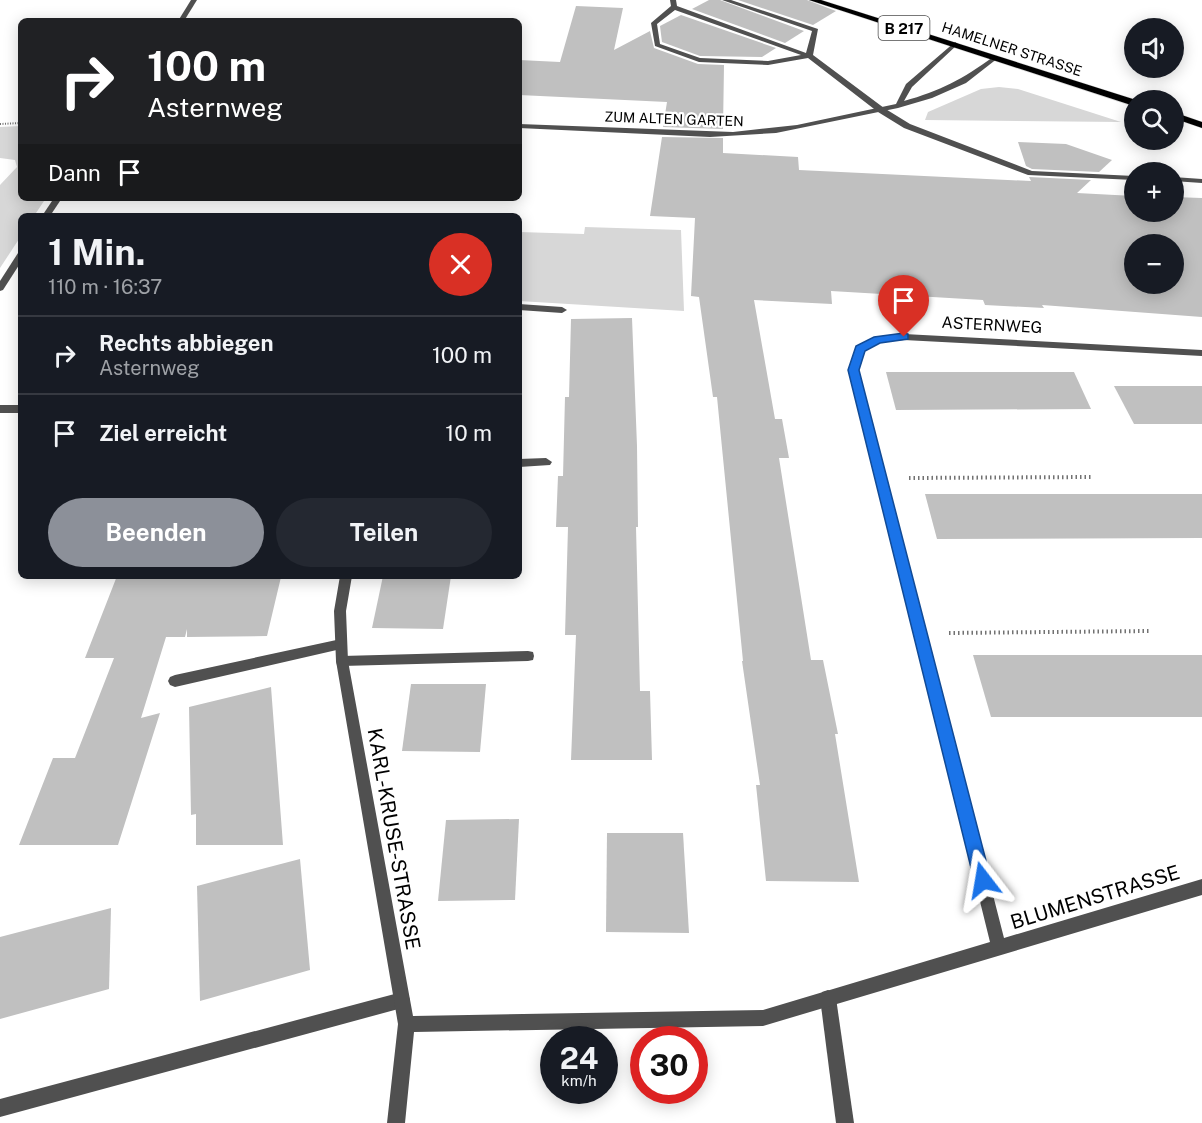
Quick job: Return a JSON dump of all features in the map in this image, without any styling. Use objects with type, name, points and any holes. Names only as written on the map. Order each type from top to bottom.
[{"type":"main road","name":"HAMELNER STRASSE","points":[[813,0],[1124,100]]},
{"type":"main road","points":[[1184,119],[1202,125]]},
{"type":"street","points":[[183,18],[194,0]]},
{"type":"street","points":[[725,0],[816,30],[809,56]]},
{"type":"street","points":[[809,56],[768,63],[699,60],[657,45],[654,22],[673,3],[809,56],[906,126],[1031,173],[1124,178]]},
{"type":"street","points":[[898,106],[909,86],[955,44]]},
{"type":"street","name":"ZUM ALTEN GARTEN","points":[[522,126],[739,135],[807,128],[898,106],[939,92],[973,76],[995,58]]},
{"type":"street","points":[[1184,180],[1202,181]]},
{"type":"street","points":[[0,288],[18,260]]},
{"type":"street","points":[[522,308],[562,310]]},
{"type":"street","name":"ASTERNWEG","points":[[999,948],[854,370],[860,349],[878,339],[904,337],[1202,353]]},
{"type":"street","points":[[0,409],[18,409]]},
{"type":"street","points":[[522,462],[546,462]]},
{"type":"street","name":"KARL-KRUSE-STRASSE","points":[[345,579],[340,611],[342,661],[406,1024],[396,1123]]},
{"type":"street","points":[[175,681],[341,644]]},
{"type":"street","points":[[342,661],[528,656]]},
{"type":"street","name":"BLUMENSTRASSE","points":[[406,1024],[763,1017],[1202,887]]},
{"type":"street","points":[[828,998],[845,1123]]},
{"type":"street","points":[[0,1108],[402,1000]]},
{"type":"path","points":[[0,124],[18,123]]},
{"type":"path","points":[[882,478],[1091,477]]},
{"type":"path","points":[[921,633],[1149,631]]},
{"type":"shaded area","points":[[999,87],[1018,89],[1121,122],[925,120],[928,112],[981,89]]},
{"type":"shaded area","points":[[18,126],[18,201],[44,201],[36,213],[18,213],[18,241],[0,268],[0,185],[17,167],[15,160],[0,158],[0,127]]},
{"type":"shaded area","points":[[585,227],[681,230],[684,311],[522,301],[522,232],[584,234]]},
{"type":"building","points":[[709,0],[720,0],[804,31],[785,43],[692,9]]},
{"type":"building","points":[[738,0],[807,0],[836,11],[813,25]]},
{"type":"building","points":[[576,6],[623,8],[614,50],[650,31],[654,48],[698,64],[724,65],[723,129],[663,127],[667,102],[522,95],[522,60],[560,62]]},
{"type":"building","points":[[681,15],[776,48],[762,57],[700,56],[662,42],[660,26]]},
{"type":"building","points":[[662,137],[723,138],[723,153],[798,157],[799,170],[1031,181],[1029,177],[1091,180],[1077,193],[1124,195],[1124,222],[1184,222],[1184,197],[1202,198],[1202,317],[1042,305],[1044,308],[985,305],[983,300],[831,291],[832,304],[754,300],[775,419],[782,419],[789,458],[779,458],[811,660],[823,660],[838,734],[835,734],[859,882],[766,881],[756,785],[760,785],[742,661],[717,397],[713,397],[699,297],[691,296],[695,218],[650,216]]},
{"type":"building","points":[[1018,142],[1066,144],[1112,160],[1099,172],[1032,169],[1026,166]]},
{"type":"building","points":[[632,318],[637,446],[638,527],[636,527],[640,691],[650,691],[652,760],[571,760],[576,635],[565,635],[568,527],[556,527],[558,476],[563,476],[565,397],[569,397],[571,319]]},
{"type":"building","points":[[886,372],[1074,372],[1091,409],[896,410]]},
{"type":"building","points":[[1114,386],[1202,386],[1202,424],[1134,424]]},
{"type":"building","points":[[925,494],[1202,494],[1202,538],[937,539]]},
{"type":"building","points":[[116,579],[281,579],[267,636],[187,637],[187,629],[185,637],[166,637],[141,718],[160,713],[118,845],[19,845],[53,758],[75,758],[114,658],[85,658]]},
{"type":"building","points":[[382,579],[451,579],[443,629],[372,628]]},
{"type":"building","points":[[973,655],[1202,655],[1202,717],[991,717]]},
{"type":"building","points":[[411,684],[486,684],[480,752],[402,751]]},
{"type":"building","points":[[271,687],[283,845],[196,845],[196,814],[191,815],[189,707]]},
{"type":"building","points":[[519,819],[515,900],[438,901],[446,820]]},
{"type":"building","points":[[607,833],[683,833],[689,933],[606,932]]},
{"type":"building","points":[[300,859],[310,970],[200,1001],[197,886]]},
{"type":"building","points":[[111,908],[109,989],[0,1019],[0,937]]},
{"type":"route","points":[[904,337],[878,339],[860,349],[854,370],[983,880]]}]
